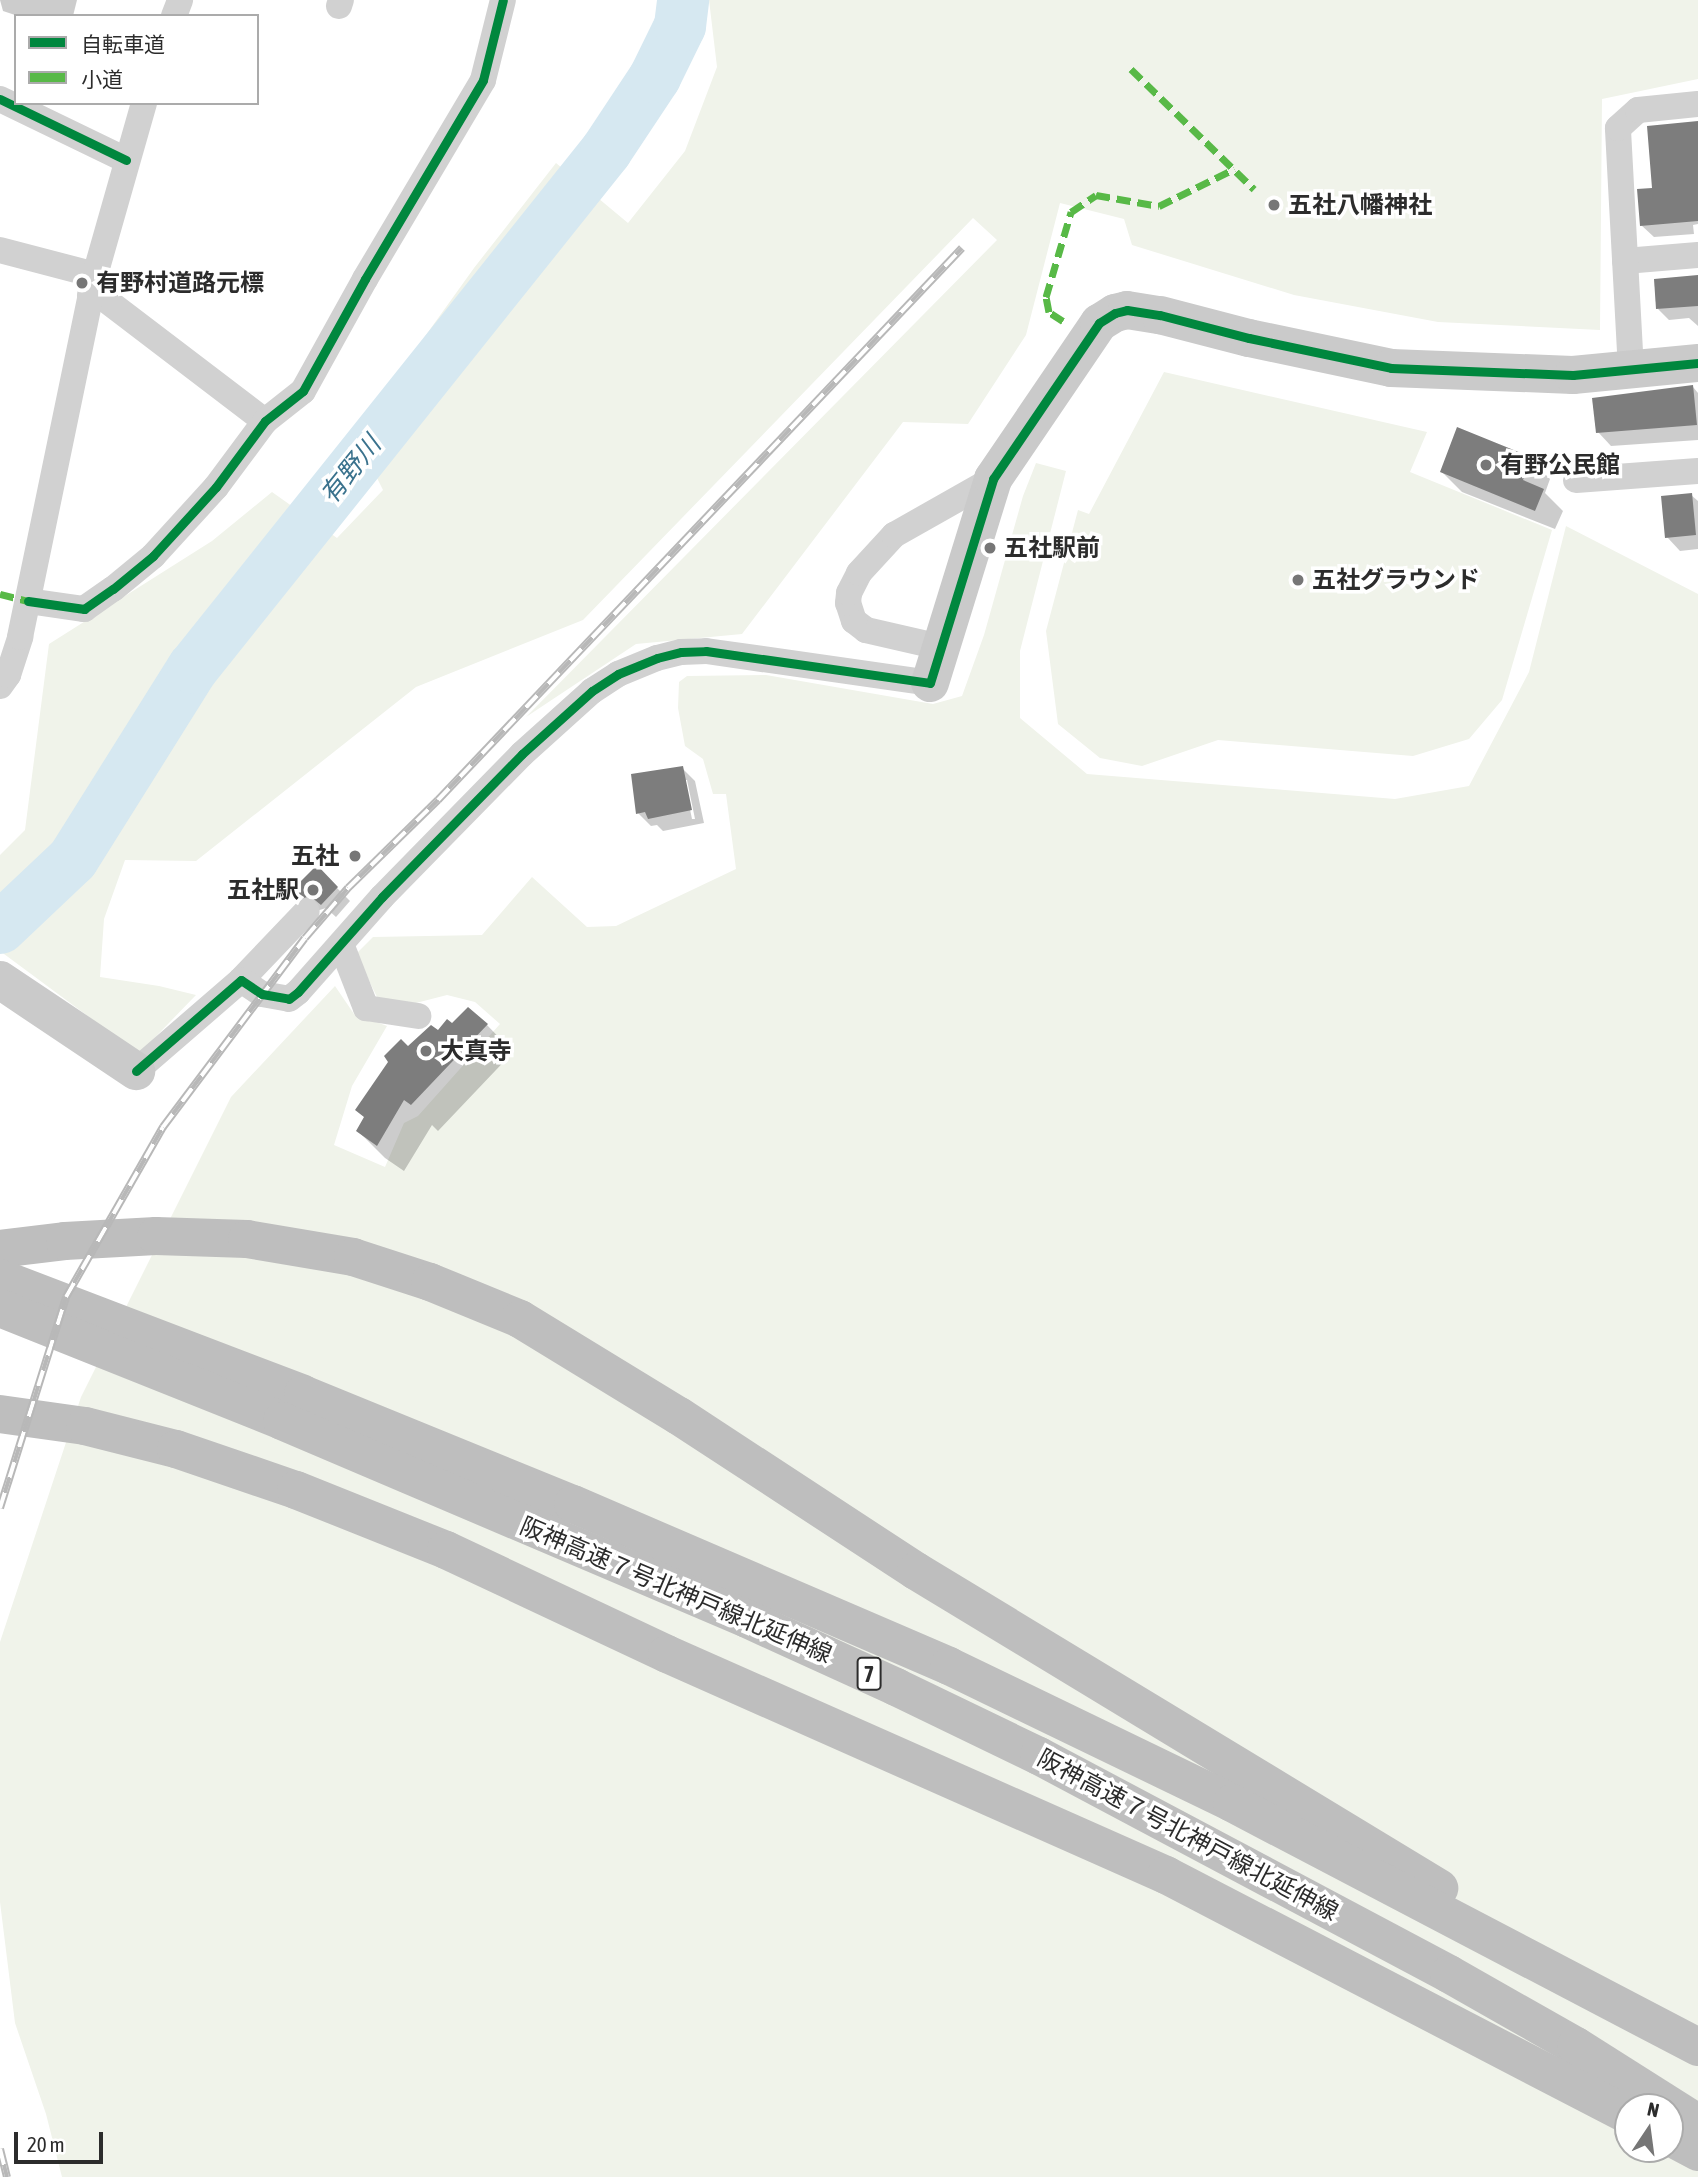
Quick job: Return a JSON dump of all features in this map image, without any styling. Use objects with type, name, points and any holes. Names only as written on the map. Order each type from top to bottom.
[{"type":"highway","points":[[0,1249],[65,1241],[156,1236],[247,1239],[353,1257],[430,1282],[520,1319],[679,1416],[916,1571],[1414,1870],[1583,1988]]},
{"type":"highway","name":"阪神高速７号北神戸線北延伸線","points":[[0,1278],[303,1394],[560,1498],[949,1666],[1232,1803],[1698,2047]]},
{"type":"highway","name":"阪神高速７号北神戸線北延伸線","points":[[0,1308],[282,1421],[747,1619],[908,1693],[1061,1768],[1449,1974],[1576,2046],[1698,2123]]},
{"type":"highway","points":[[0,1414],[85,1426],[176,1448],[296,1490],[446,1550],[667,1654],[1166,1875],[1614,2108]]},
{"type":"street","points":[[28,601],[83,609],[113,589],[153,556],[216,487],[265,421],[303,391],[365,279],[483,80],[503,0]]},
{"type":"street","points":[[0,99],[126,160]]},
{"type":"street","points":[[1631,370],[1618,128],[1638,110],[1698,104]]},
{"type":"street","points":[[0,686],[8,675],[20,637],[92,285],[143,105]]},
{"type":"street","points":[[0,250],[92,285],[102,297],[265,421]]},
{"type":"street","points":[[1625,261],[1698,255]]},
{"type":"street","points":[[935,665],[993,479],[1100,323],[1115,313],[1128,310],[1160,315],[1357,363],[1391,368],[1514,375],[1573,375],[1698,363]]},
{"type":"street","points":[[1576,480],[1698,471]]},
{"type":"street","points":[[935,665],[866,630],[854,621],[850,613],[849,593],[859,573],[894,535],[993,479]]},
{"type":"street","points":[[241,980],[262,994],[289,999],[522,754],[592,691],[639,664],[681,652],[706,651],[935,665]]},
{"type":"street","points":[[0,980],[44,1012],[136,1071],[241,980],[307,911]]},
{"type":"street","points":[[341,943],[366,1008],[418,1016]]},
{"type":"shaded area","points":[[709,0],[1698,0],[1698,79],[1602,99],[1600,330],[1438,322],[1294,295],[1132,245],[1124,219],[1060,203],[1026,335],[968,424],[903,422],[742,634],[636,644],[526,717],[997,240],[973,218],[583,620],[416,687],[196,861],[125,860],[104,919],[100,977],[196,995],[139,1054],[0,951],[0,855],[25,830],[49,644],[212,541],[272,492],[337,538],[383,490],[355,434],[474,268],[556,163],[628,223],[685,151],[717,67]]},
{"type":"shaded area","name":"五社グラウンド","points":[[1164,372],[1427,432],[1410,472],[1552,530],[1502,700],[1469,739],[1413,756],[1218,740],[1142,766],[1100,758],[1058,724],[1046,631],[1078,510],[1089,514]]},
{"type":"shaded area","points":[[1036,463],[1066,471],[1020,651],[1020,718],[1087,774],[1395,799],[1469,786],[1529,672],[1566,526],[1698,594],[1698,2177],[62,2177],[46,2114],[15,2023],[0,1902],[0,1642],[81,1397],[231,1097],[335,986],[354,1014],[387,1026],[352,1086],[334,1145],[385,1167],[404,1123],[418,1116],[500,1024],[475,1002],[447,995],[412,1004],[377,997],[356,954],[373,937],[482,935],[532,877],[587,927],[616,926],[736,869],[726,794],[713,794],[703,759],[685,746],[678,708],[679,682],[687,676],[766,675],[933,704],[962,696],[984,635],[1023,496]]},
{"type":"building","points":[[1698,121],[1698,221],[1640,226],[1637,189],[1652,188],[1647,126]]},
{"type":"building","points":[[1698,275],[1698,306],[1656,309],[1654,279]]},
{"type":"building","points":[[1693,385],[1697,425],[1596,433],[1592,398]]},
{"type":"building","name":"有野公民館","points":[[1457,427],[1531,457],[1523,480],[1544,489],[1535,511],[1440,472]]},
{"type":"building","points":[[1692,493],[1696,535],[1665,538],[1661,496]]},
{"type":"building","points":[[683,766],[692,810],[648,819],[645,812],[636,814],[631,774]]},
{"type":"building","name":"五社駅","points":[[317,865],[338,887],[321,905],[310,896],[295,901],[288,894]]},
{"type":"building","name":"大真寺","points":[[468,1007],[488,1024],[411,1105],[404,1100],[377,1146],[356,1131],[364,1117],[355,1110],[388,1062],[384,1056],[401,1039],[408,1046],[431,1025],[438,1030],[447,1019],[452,1023]]},
{"type":"waterway","name":"有野川","points":[[0,928],[73,859],[193,668],[606,151],[655,77],[680,26],[683,0]]},
{"type":"railway","points":[[0,1508],[66,1297],[163,1127],[305,938],[348,888],[438,800],[962,248]]},
{"type":"railway","points":[[0,2149],[7,2177]]},
{"type":"marked path","points":[[1131,69],[1254,189]]},
{"type":"marked path","points":[[1063,321],[1049,312],[1046,297],[1071,212],[1096,195],[1159,206],[1234,169]]},
{"type":"marked path","points":[[0,594],[28,601]]},
{"type":"cycle path","points":[[28,601],[84,609],[113,589],[153,556],[216,487],[265,421],[303,391],[365,279],[483,80],[503,0]]},
{"type":"cycle path","points":[[0,99],[126,160]]},
{"type":"cycle path","points":[[136,1071],[241,980],[262,994],[289,999],[298,992],[382,897],[522,754],[592,691],[618,674],[657,658],[681,652],[706,651],[930,683],[993,479],[1099,323],[1115,313],[1127,310],[1160,315],[1249,338],[1391,368],[1573,375],[1698,363]]},
{"type":"place","name":"五社八幡神社","points":[[1274,205]]},
{"type":"place","name":"有野村道路元標","points":[[82,283]]},
{"type":"place","name":"有野公民館","points":[[1486,465]]},
{"type":"place","name":"五社駅前","points":[[990,548]]},
{"type":"place","name":"五社グラウンド","points":[[1298,580]]},
{"type":"place","name":"五社","points":[[355,856]]},
{"type":"place","name":"五社駅","points":[[313,890]]},
{"type":"place","name":"大真寺","points":[[426,1051]]}]
